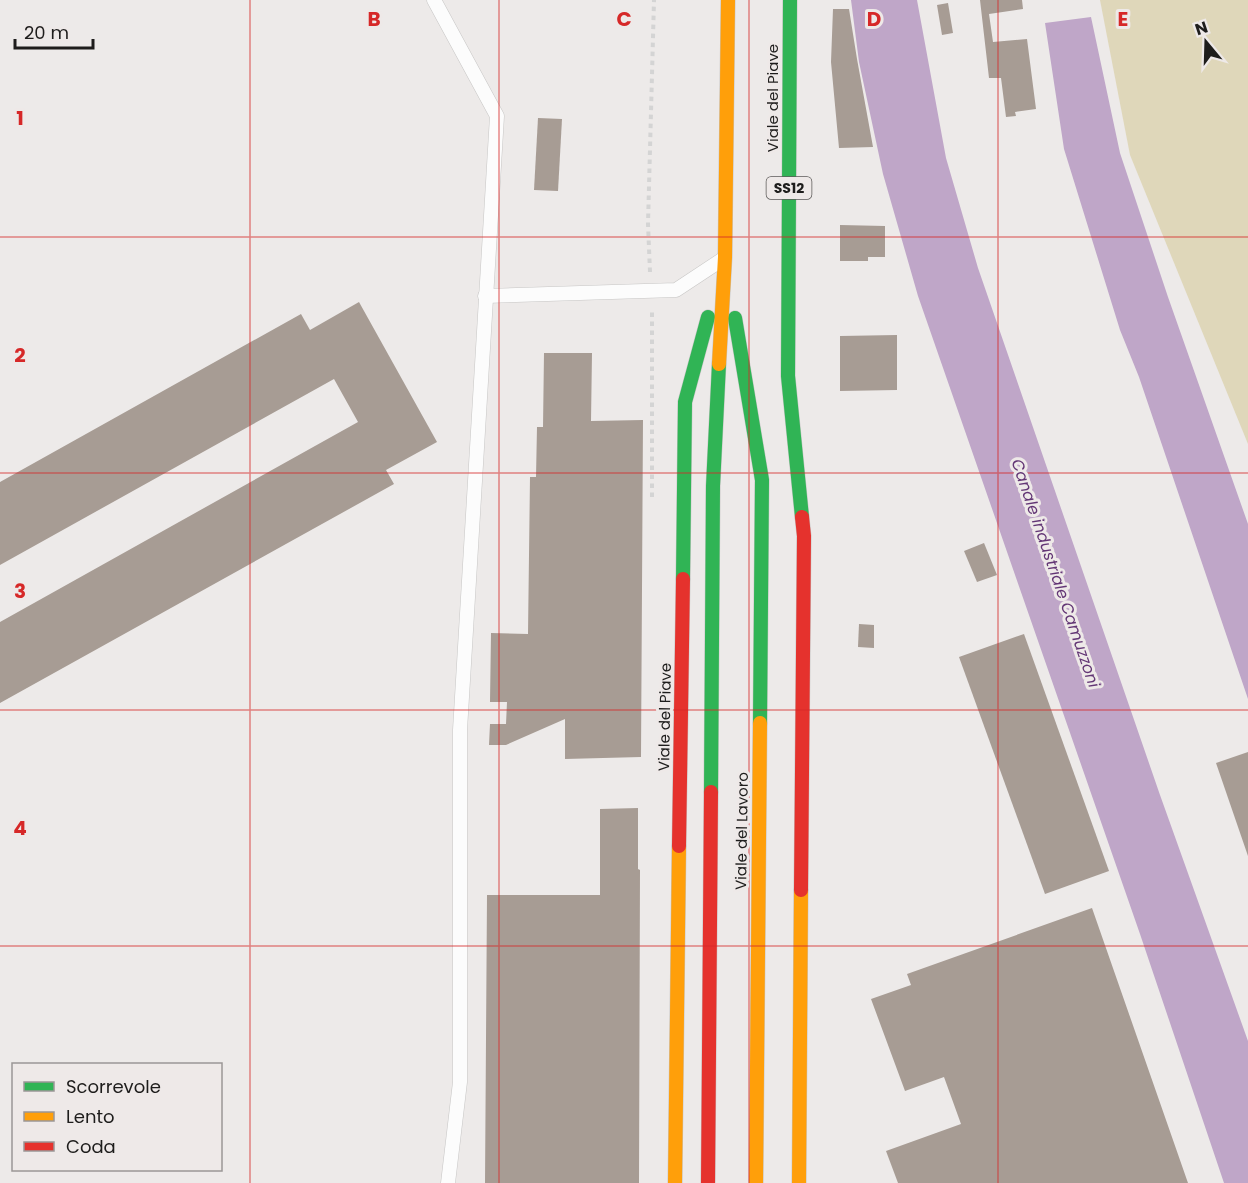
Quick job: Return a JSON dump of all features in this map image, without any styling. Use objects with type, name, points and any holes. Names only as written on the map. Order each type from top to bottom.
[{"type":"main road","name":"Viale del Piave","points":[[708,1183],[713,486],[725,257],[728,0]]},
{"type":"main road","name":"Viale del Piave","points":[[790,0],[788,375],[804,536],[800,1180]]},
{"type":"main road","name":"Viale del Piave","points":[[725,257],[762,480]]},
{"type":"main road","name":"Viale del Piave","points":[[675,1183],[685,402],[725,257]]},
{"type":"main road","name":"Viale del Piave","points":[[779,410],[788,375]]},
{"type":"main road","points":[[762,480],[771,445]]},
{"type":"main road","name":"Viale del Lavoro","points":[[756,1183],[762,480]]},
{"type":"lane","points":[[434,0],[497,116],[460,730],[460,1082],[448,1183]]},
{"type":"lane","points":[[485,296],[676,290],[725,257]]},
{"type":"path","points":[[653,348],[648,224],[654,0]]},
{"type":"shaded area","points":[[1100,0],[1248,0],[1248,444],[1130,155]]},
{"type":"water","name":"Canale industriale Camuzzoni","points":[[851,0],[917,0],[946,158],[978,268],[1160,795],[1248,1041],[1248,1183],[1224,1183],[918,296],[883,174],[859,62]]},
{"type":"water","points":[[1091,17],[1120,153],[1248,524],[1248,699],[1139,377],[1120,330],[1064,149],[1045,23]]},
{"type":"building","points":[[980,0],[1022,0],[1023,9],[989,14],[993,42],[1027,39],[1036,109],[1015,112],[1016,116],[1006,117],[1001,78],[989,78]]},
{"type":"building","points":[[948,3],[953,33],[942,35],[937,5]]},
{"type":"building","points":[[833,9],[849,9],[873,147],[839,148],[831,62]]},
{"type":"building","points":[[538,118],[562,119],[558,191],[534,190]]},
{"type":"building","points":[[840,225],[885,226],[885,257],[868,257],[868,261],[840,261]]},
{"type":"building","points":[[359,302],[437,442],[386,470],[394,484],[0,703],[0,622],[358,422],[334,379],[0,565],[0,482],[301,314],[310,330]]},
{"type":"building","points":[[897,335],[897,390],[840,391],[840,336]]},
{"type":"building","points":[[544,353],[592,353],[591,421],[643,420],[641,757],[565,759],[565,719],[506,745],[489,745],[490,724],[506,724],[507,702],[490,702],[491,633],[528,634],[530,477],[536,477],[537,427],[543,427]]},
{"type":"building","points":[[984,543],[997,575],[977,582],[964,551]]},
{"type":"building","points":[[859,624],[874,625],[874,648],[858,647]]},
{"type":"building","points":[[1024,634],[1109,871],[1045,894],[959,657]]},
{"type":"building","points":[[1248,752],[1248,856],[1216,763]]},
{"type":"building","points":[[638,808],[638,869],[640,870],[639,1183],[485,1183],[487,895],[600,895],[600,809]]},
{"type":"building","points":[[1092,908],[1188,1183],[898,1183],[886,1151],[961,1124],[944,1077],[905,1091],[871,999],[911,985],[907,974]]},
{"type":"traffic: fast","points":[[790,0],[788,376],[802,517]]},
{"type":"traffic: fast","points":[[683,579],[685,402],[708,317]]},
{"type":"traffic: fast","points":[[735,318],[762,480],[760,723]]},
{"type":"traffic: fast","points":[[711,792],[713,486],[719,364]]},
{"type":"traffic: slow","points":[[719,364],[725,257],[728,0]]},
{"type":"traffic: slow","points":[[756,1183],[760,723]]},
{"type":"traffic: slow","points":[[675,1183],[679,846]]},
{"type":"traffic: slow","points":[[799,1183],[801,890]]},
{"type":"traffic: jam","points":[[801,890],[804,536],[802,517]]},
{"type":"traffic: jam","points":[[679,846],[683,579]]},
{"type":"traffic: jam","points":[[708,1183],[711,792]]}]
